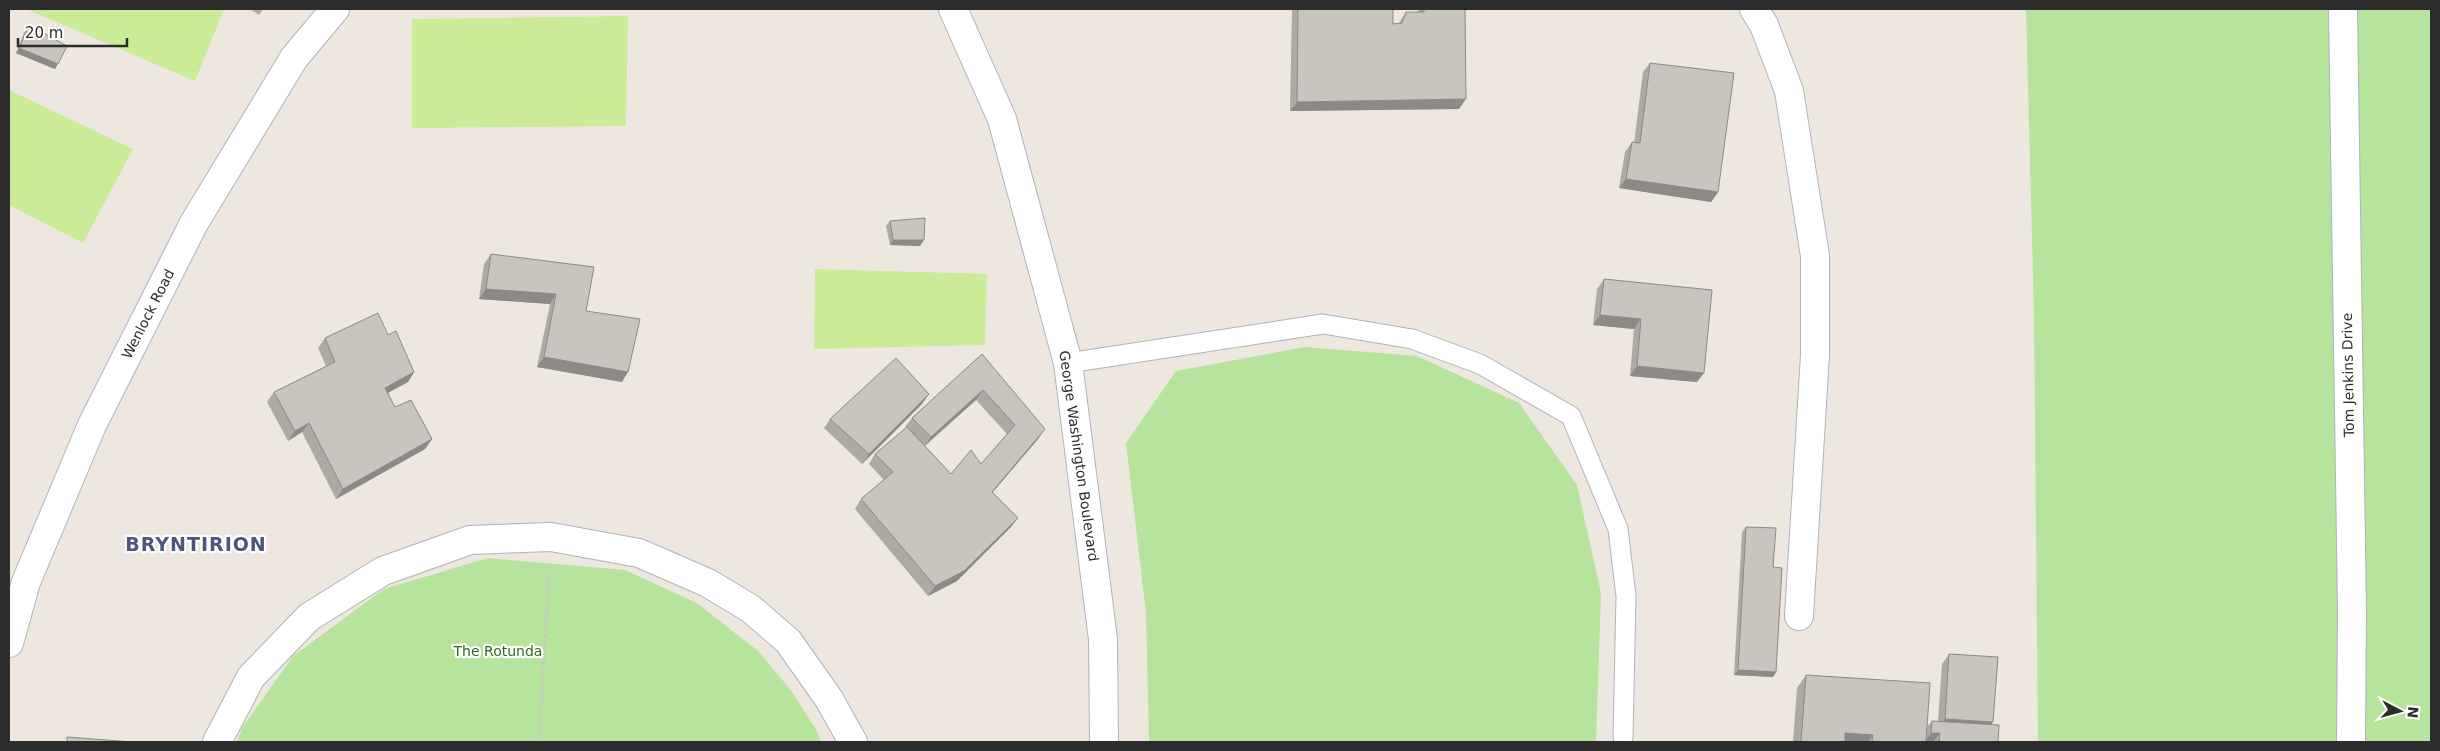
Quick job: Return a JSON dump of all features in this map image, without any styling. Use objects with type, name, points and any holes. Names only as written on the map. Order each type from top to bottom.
[{"type":"street","name":"Wenlock Road","points":[[9,643],[26,582],[92,425],[194,223],[294,58],[335,9]]},
{"type":"street","name":"George Washington Boulevard","points":[[953,9],[1002,119],[1068,362],[1103,640],[1104,742]]},
{"type":"street","points":[[1754,9],[1764,24],[1789,91],[1814,256],[1815,355],[1799,616]]},
{"type":"street","name":"Tom Jenkins Drive","points":[[2343,9],[2352,611],[2351,742]]},
{"type":"street","points":[[217,742],[251,677],[308,617],[383,571],[470,540],[551,537],[639,553],[708,583],[751,608],[788,641],[829,699],[852,742]]},
{"type":"lane","points":[[1068,362],[1323,324],[1412,339],[1480,364],[1571,416],[1618,529],[1626,596],[1624,737]]},
{"type":"path","points":[[539,742],[551,537]]},
{"type":"green space","points":[[26,9],[224,9],[195,81]]},
{"type":"green space","points":[[2026,9],[2431,9],[2431,742],[2038,742],[2034,315]]},
{"type":"green space","points":[[628,16],[626,126],[412,128],[412,19]]},
{"type":"green space","points":[[9,90],[133,149],[83,243],[9,205]]},
{"type":"green space","points":[[815,269],[987,274],[985,345],[814,349]]},
{"type":"green space","points":[[1305,347],[1417,356],[1519,403],[1577,485],[1601,593],[1596,742],[1149,742],[1146,613],[1126,443],[1176,371]]},
{"type":"green space","name":"The Rotunda","points":[[488,558],[625,570],[697,603],[758,651],[790,689],[817,731],[821,742],[237,742],[242,728],[293,656],[384,589]]},
{"type":"building","points":[[1298,9],[1393,9],[1393,24],[1402,23],[1406,12],[1424,12],[1424,9],[1465,9],[1466,99],[1297,102]]},
{"type":"building","points":[[29,25],[67,46],[58,64],[19,48]]},
{"type":"building","points":[[1650,63],[1734,73],[1718,192],[1626,179],[1632,142],[1640,143]]},
{"type":"building","points":[[925,218],[924,240],[893,240],[890,221]]},
{"type":"building","points":[[491,254],[594,267],[586,311],[640,319],[628,372],[544,357],[556,294],[486,289]]},
{"type":"building","points":[[1604,279],[1712,290],[1704,373],[1637,366],[1641,319],[1600,315]]},
{"type":"building","points":[[378,313],[388,335],[396,331],[414,372],[385,388],[395,407],[411,400],[432,439],[343,489],[309,423],[295,431],[274,392],[335,362],[325,338]]},
{"type":"building","points":[[982,354],[1045,429],[992,492],[1018,518],[964,571],[935,586],[861,499],[893,472],[875,454],[907,427],[951,474],[971,450],[981,464],[1015,425],[983,390],[931,437],[912,418]]},
{"type":"building","points":[[896,358],[929,394],[869,454],[830,419]]},
{"type":"building","points":[[1746,527],[1776,528],[1773,567],[1782,568],[1776,672],[1738,670]]},
{"type":"building","points":[[1949,654],[1998,657],[1993,722],[1945,719]]},
{"type":"building","points":[[1806,675],[1930,683],[1926,742],[1872,742],[1873,735],[1845,733],[1845,742],[1801,742]]},
{"type":"building","points":[[1932,721],[1999,725],[1998,742],[1939,742],[1940,733],[1931,733]]},
{"type":"building","points":[[67,737],[133,742],[67,742]]},
{"type":"district","name":"BRYNTIRION","points":[[196,544]]}]
